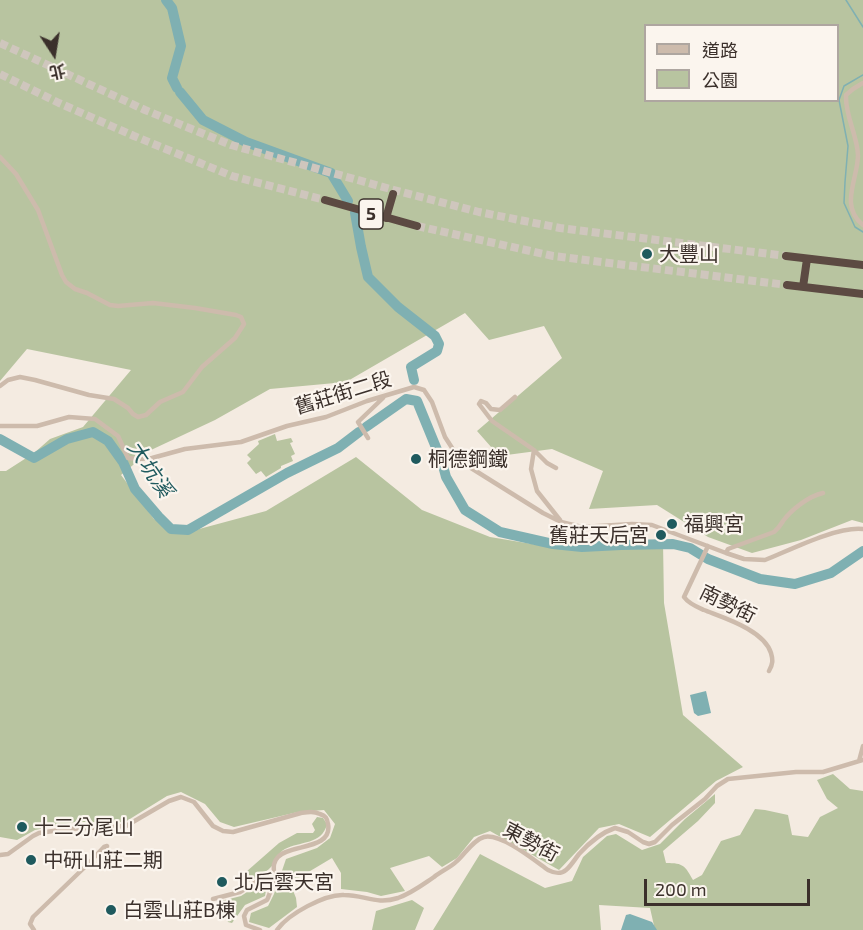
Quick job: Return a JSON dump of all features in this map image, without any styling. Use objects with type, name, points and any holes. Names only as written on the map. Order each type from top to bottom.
[{"type":"highway","points":[[386,218],[393,194]]},
{"type":"highway","name":"5","points":[[325,200],[417,226]]},
{"type":"highway","points":[[786,256],[863,265]]},
{"type":"highway","points":[[803,287],[807,259]]},
{"type":"highway","points":[[787,285],[863,294]]},
{"type":"street","points":[[863,83],[846,95],[846,104],[858,157],[850,197],[855,215],[863,225]]},
{"type":"street","points":[[0,157],[16,174],[38,210],[62,275],[66,282],[75,289],[87,292],[110,305],[153,303],[195,308],[236,315],[241,317],[244,324],[235,338],[202,367],[183,392],[160,402],[146,416],[138,417],[114,399],[89,395],[28,378],[14,378],[0,386]]},
{"type":"street","name":"舊莊街二段","points":[[0,426],[37,426],[69,417],[95,419],[118,436],[128,458],[152,458],[185,449],[241,442],[287,426],[326,417],[366,401],[414,387],[424,390],[432,402],[445,437],[456,454],[471,468],[561,522],[588,528],[632,524],[652,525],[706,548],[744,559],[765,560],[833,533],[849,529],[863,529]]},
{"type":"street","points":[[368,438],[358,422],[385,396]]},
{"type":"street","points":[[514,397],[501,410],[491,410],[483,401],[479,404],[492,422],[556,468]]},
{"type":"street","points":[[534,450],[531,469],[537,491],[561,522]]},
{"type":"street","points":[[726,553],[728,549],[774,532],[783,520],[804,501],[824,493]]},
{"type":"street","name":"南勢街","points":[[706,548],[684,597],[686,600],[751,630],[769,647],[772,662],[769,671]]},
{"type":"street","points":[[861,761],[863,746]]},
{"type":"street","name":"東勢街","points":[[277,930],[294,914],[334,895],[385,901],[411,893],[454,864],[483,837],[504,841],[548,870],[559,873],[567,870],[592,840],[615,828],[628,832],[643,842],[649,844],[655,842],[717,786],[728,779],[796,772],[823,772],[861,761]]},
{"type":"street","points":[[0,855],[8,854],[39,833],[126,826],[169,801],[181,797],[194,802],[213,826],[223,831],[233,832],[313,811],[324,815],[329,828],[326,836],[321,842],[278,856],[273,864],[274,879],[267,900],[247,910],[244,916],[246,925],[260,930]]},
{"type":"street","points":[[34,930],[30,924],[33,917],[107,846]]},
{"type":"street","points":[[213,899],[240,892],[264,877],[274,879]]},
{"type":"green space","points":[[0,0],[863,0],[863,523],[852,520],[801,540],[752,553],[708,537],[657,505],[589,509],[603,471],[552,449],[499,456],[477,431],[562,358],[544,326],[489,340],[465,313],[346,382],[270,389],[215,420],[151,450],[121,475],[154,519],[188,532],[266,511],[356,457],[422,510],[490,537],[538,545],[611,546],[663,542],[664,603],[683,715],[743,767],[716,781],[650,837],[619,824],[599,828],[559,870],[490,831],[474,837],[457,858],[442,867],[429,856],[390,868],[405,891],[381,896],[341,889],[341,873],[332,858],[290,883],[297,907],[269,928],[249,922],[251,913],[268,906],[286,859],[317,848],[330,838],[335,824],[324,810],[298,812],[234,827],[220,822],[205,804],[181,792],[167,796],[125,822],[75,822],[35,830],[17,840],[0,837],[0,471],[6,471],[34,453],[50,439],[83,427],[131,370],[27,349],[0,381]]},
{"type":"green space","points":[[275,434],[277,441],[291,438],[293,442],[290,443],[295,454],[291,456],[293,461],[281,466],[266,477],[261,471],[256,474],[247,463],[251,459],[247,455],[259,444],[258,441]]},
{"type":"green space","points":[[833,774],[850,789],[863,791],[863,930],[655,930],[650,908],[599,905],[601,930],[433,930],[480,854],[545,888],[572,881],[583,857],[607,836],[616,834],[642,850],[660,844],[715,794],[715,803],[663,851],[666,863],[683,866],[693,880],[702,875],[721,841],[740,835],[755,809],[788,815],[792,835],[808,837],[820,817],[838,808],[827,799],[817,780]]},
{"type":"green space","points":[[317,817],[323,818],[327,824],[320,836],[283,850],[268,870],[238,888],[238,879],[279,843],[297,833],[313,833],[315,830],[312,824]]},
{"type":"green space","points":[[264,881],[267,885],[265,896],[245,905],[232,923],[228,922],[221,901],[241,896]]},
{"type":"green space","points":[[412,900],[424,908],[415,930],[372,930],[376,911]]},
{"type":"water","points":[[706,691],[711,713],[698,716],[694,713],[690,695]]},
{"type":"water","points":[[630,914],[652,922],[657,930],[621,930],[626,915]]},
{"type":"waterway","points":[[166,0],[172,8],[181,46],[172,78],[177,88]]},
{"type":"waterway","points":[[846,0],[863,27]]},
{"type":"waterway","points":[[863,75],[844,86],[839,100],[848,146],[844,203],[855,227],[863,232]]},
{"type":"waterway","points":[[180,92],[203,120],[246,142],[331,173],[348,201]]},
{"type":"waterway","points":[[355,213],[368,277],[398,307],[435,336],[439,344],[437,351],[411,367],[414,380]]},
{"type":"waterway","name":"大坑溪","points":[[366,427],[406,399],[417,401],[446,477],[465,510],[500,532],[553,544],[582,547],[673,544],[690,548],[708,559],[760,579],[795,584],[831,573],[863,551]]},
{"type":"waterway","name":"大坑溪","points":[[0,439],[34,458],[67,439],[93,432],[108,441],[123,462],[135,489],[159,517],[171,529],[188,530],[287,473],[338,448],[359,432]]},
{"type":"tunnel","points":[[0,43],[145,110],[231,145],[394,190],[479,212],[560,228],[786,256]]},
{"type":"tunnel","points":[[0,74],[134,136],[232,176],[325,200]]},
{"type":"tunnel","points":[[417,226],[553,256],[787,285]]},
{"type":"place","name":"大豐山","points":[[647,254]]},
{"type":"place","name":"桐德鋼鐵","points":[[416,459]]},
{"type":"place","name":"福興宮","points":[[672,524]]},
{"type":"place","name":"舊莊天后宮","points":[[661,535]]},
{"type":"place","name":"十三分尾山","points":[[22,827]]},
{"type":"place","name":"中研山莊二期","points":[[31,860]]},
{"type":"place","name":"北后雲天宮","points":[[222,882]]},
{"type":"place","name":"白雲山莊B棟","points":[[111,910]]}]
